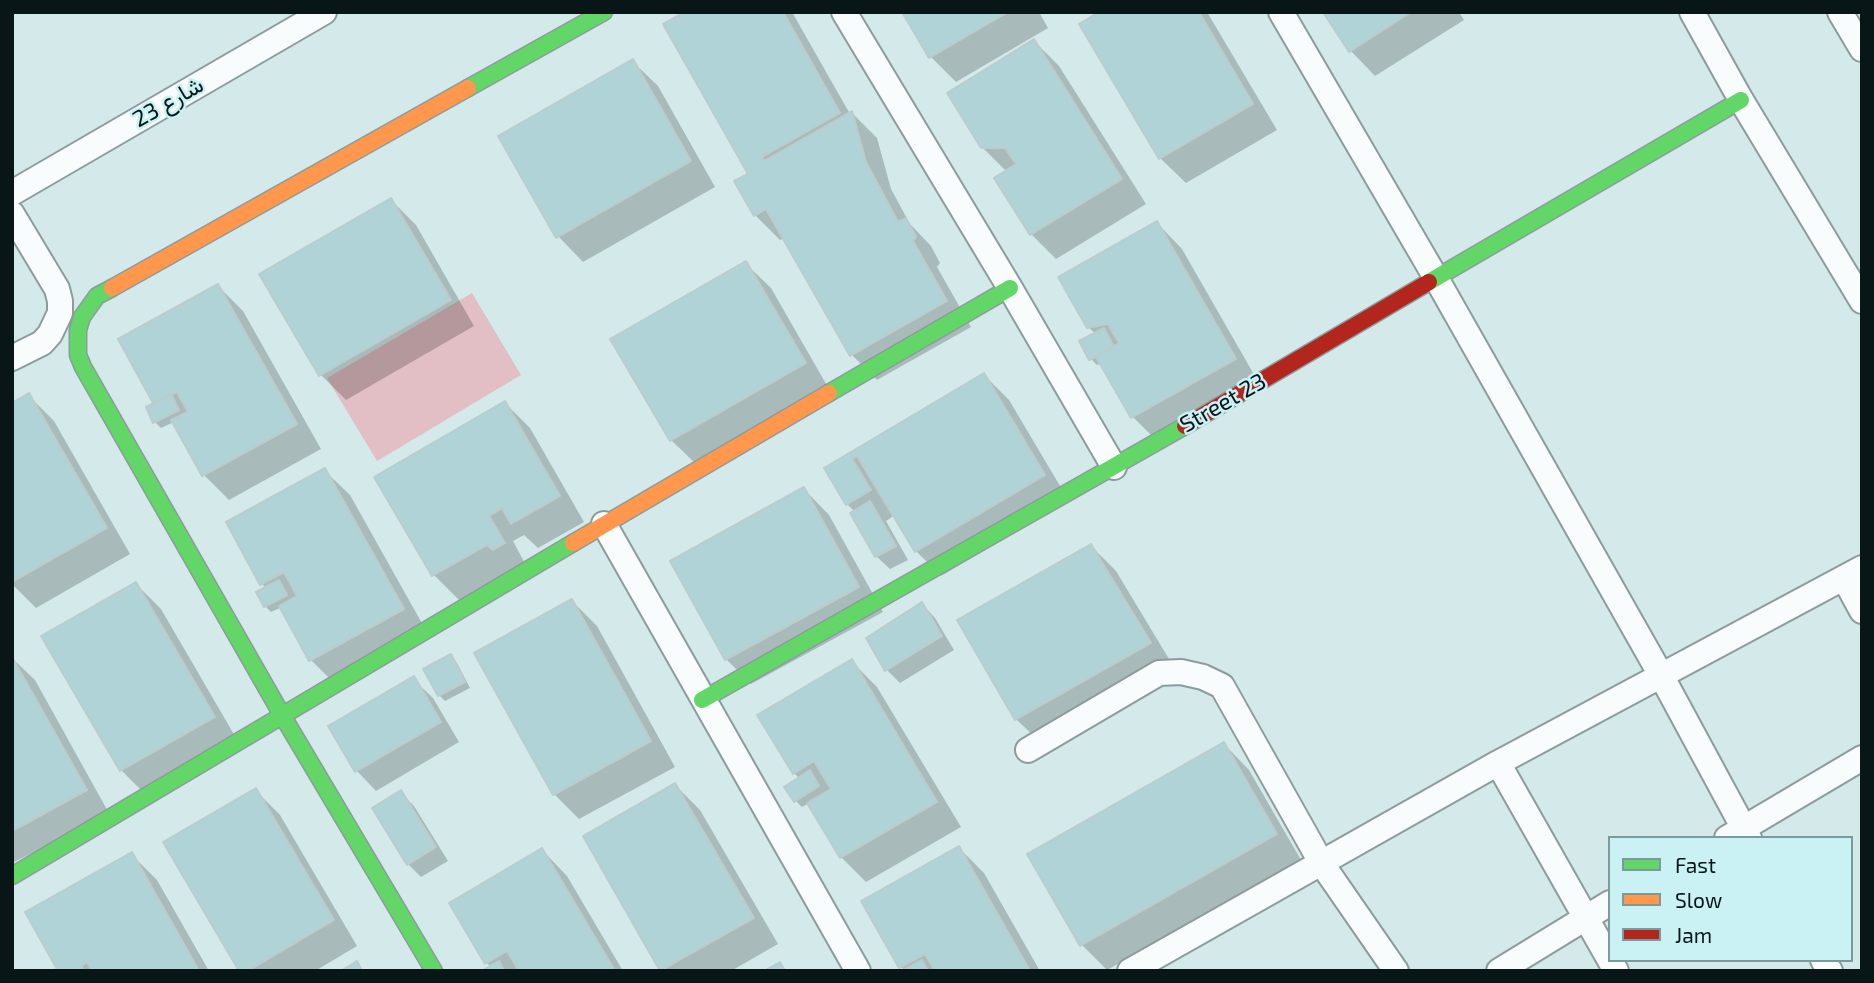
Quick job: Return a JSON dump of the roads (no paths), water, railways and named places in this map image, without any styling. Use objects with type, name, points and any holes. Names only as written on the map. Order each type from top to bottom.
[{"type":"street","name":"شارع 23","points":[[12,192],[324,12]]},
{"type":"street","points":[[434,971],[282,715],[82,368],[77,342],[82,317],[97,296],[604,12]]},
{"type":"street","points":[[844,12],[1114,467]]},
{"type":"street","points":[[1281,12],[1436,278],[1662,677],[1739,835],[1862,758]]},
{"type":"street","points":[[1692,12],[1741,100],[1862,301]]},
{"type":"street","points":[[1840,12],[1862,49]]},
{"type":"street","name":"Street 23","points":[[702,700],[1114,467],[1741,100]]},
{"type":"street","points":[[12,214],[57,289],[60,301],[60,313],[50,334],[42,342],[12,358]]},
{"type":"street","points":[[12,876],[604,524],[1010,289]]},
{"type":"street","points":[[604,524],[858,971]]},
{"type":"street","points":[[1130,971],[1499,763],[1853,573],[1862,611]]},
{"type":"street","points":[[1028,750],[1159,673],[1181,672],[1203,677],[1222,686],[1322,864],[1396,971]]},
{"type":"street","points":[[1499,763],[1608,958]]},
{"type":"street","points":[[1499,971],[1608,904]]}]
